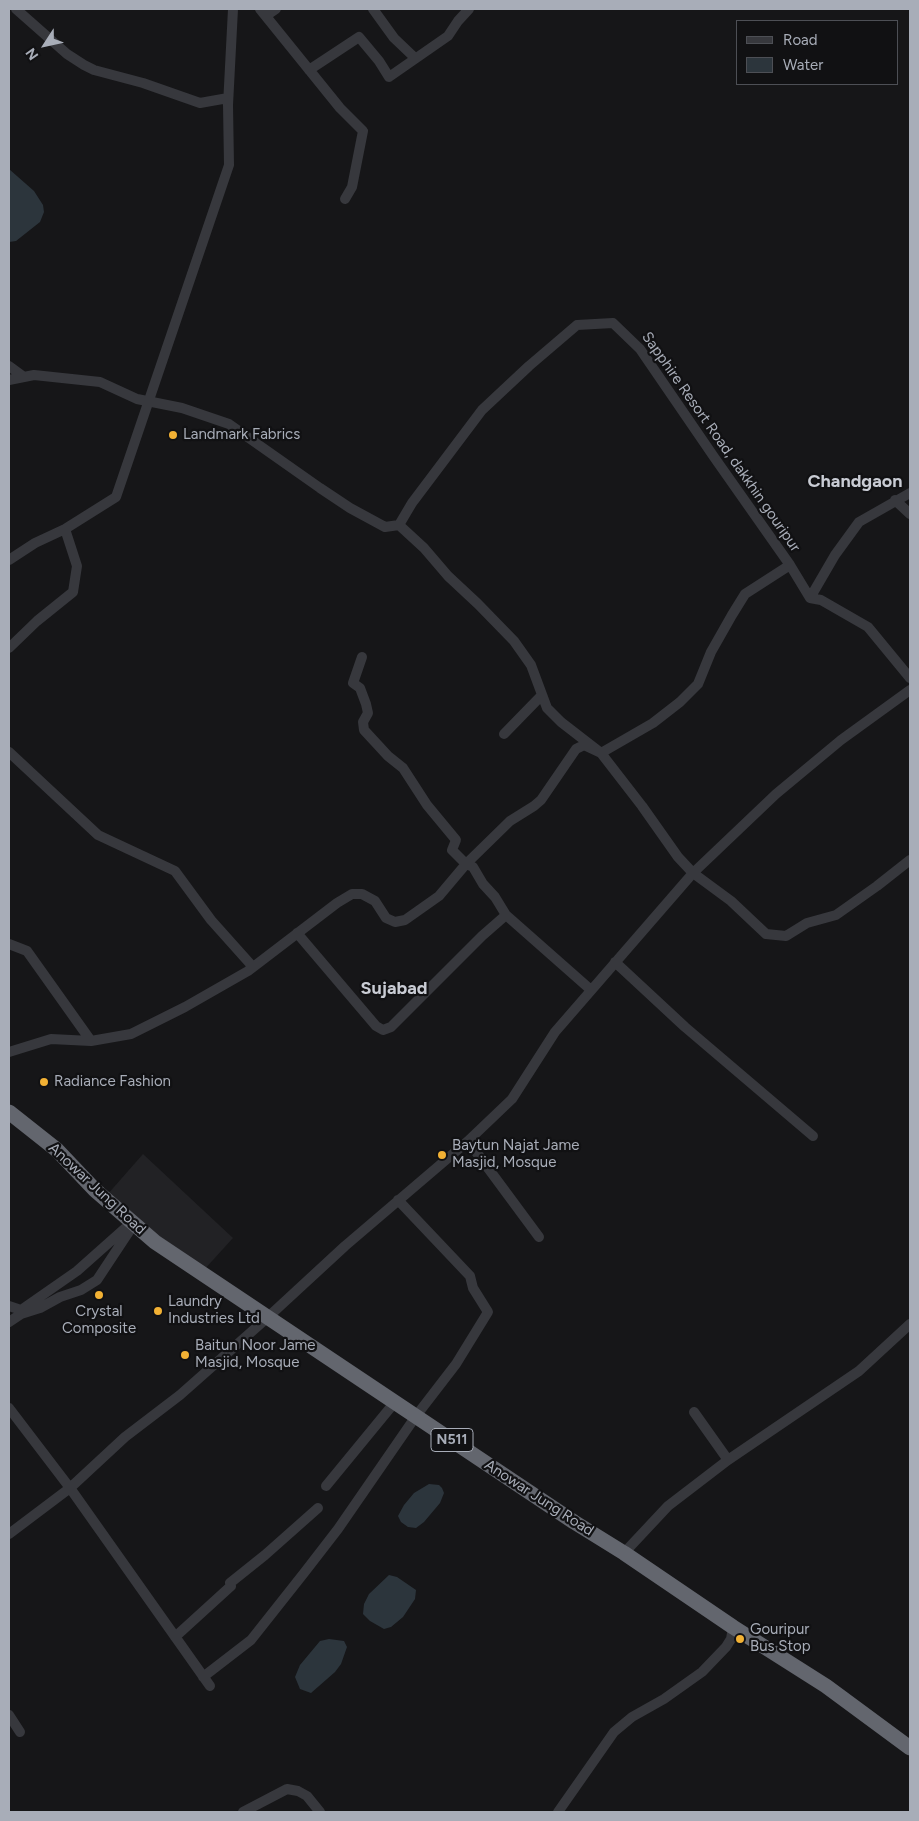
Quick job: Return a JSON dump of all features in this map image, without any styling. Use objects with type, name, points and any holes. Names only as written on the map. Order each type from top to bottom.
[{"type":"highway","name":"Anowar Jung Road","points":[[9,1112],[57,1150],[94,1190],[155,1242],[574,1522],[624,1552],[733,1627],[826,1686],[910,1748]]},
{"type":"street","points":[[16,9],[67,54],[94,70],[143,83],[200,103],[228,98]]},
{"type":"street","points":[[9,560],[36,543],[65,529],[116,497],[230,165],[228,98],[233,9]]},
{"type":"street","points":[[276,9],[263,12],[340,108],[363,131],[352,187],[345,199]]},
{"type":"street","points":[[373,9],[394,38],[415,58]]},
{"type":"street","points":[[309,70],[359,37],[376,56],[389,77],[448,36],[469,9]]},
{"type":"street","name":"Sapphire Resort Road, dakkhin gouripur","points":[[399,525],[412,503],[482,410],[577,325],[613,323],[640,349],[790,565],[810,598]]},
{"type":"street","points":[[9,366],[24,377]]},
{"type":"street","points":[[9,380],[34,375],[100,382],[148,403],[182,408],[229,424],[275,458],[350,508],[385,527],[399,525],[424,548],[448,576],[514,641],[531,665],[547,708],[561,722],[601,753],[678,857],[693,873],[731,902],[766,934],[786,936],[807,923],[840,913],[910,860]]},
{"type":"street","points":[[910,493],[859,522],[835,555],[810,598],[821,600],[868,628],[910,678]]},
{"type":"street","points":[[895,500],[910,514]]},
{"type":"street","points":[[9,648],[37,621],[73,592],[77,566],[65,529]]},
{"type":"street","points":[[601,753],[653,722],[680,702],[698,684],[711,652],[745,594],[790,565]]},
{"type":"street","points":[[362,658],[353,683],[360,688],[366,704],[368,713],[363,722],[364,730],[388,756],[403,768],[427,805],[456,840],[452,850],[466,864],[478,872],[483,884],[495,897],[506,915],[591,990]]},
{"type":"street","points":[[9,1534],[70,1488],[125,1437],[180,1395],[345,1246],[468,1141],[512,1099],[555,1032],[693,873],[784,788],[841,740],[910,690]]},
{"type":"street","points":[[504,734],[542,695]]},
{"type":"street","points":[[9,1052],[51,1039],[91,1041],[131,1034],[185,1007],[253,967],[336,903],[352,894],[362,894],[375,901],[386,918],[395,922],[404,920],[439,896],[466,864],[510,821],[541,800],[576,749],[584,744],[601,753]]},
{"type":"street","points":[[9,752],[98,835],[175,871],[211,920],[253,967]]},
{"type":"street","points":[[297,933],[376,1026],[386,1030],[506,915]]},
{"type":"street","points":[[9,944],[27,951],[91,1041]]},
{"type":"street","points":[[615,962],[685,1027],[813,1136]]},
{"type":"street","points":[[468,1141],[538,1237]]},
{"type":"street","points":[[9,1408],[70,1488],[206,1682],[251,1640],[338,1529],[416,1416],[456,1364],[488,1312],[473,1288],[470,1276],[398,1200]]},
{"type":"street","points":[[9,1306],[21,1310],[77,1272],[133,1223]]},
{"type":"street","points":[[9,1322],[21,1314],[81,1290],[97,1280],[133,1223]]},
{"type":"street","points":[[624,1552],[668,1506],[728,1460],[859,1371],[910,1324]]},
{"type":"street","points":[[326,1486],[395,1402]]},
{"type":"street","points":[[694,1412],[728,1460]]},
{"type":"street","points":[[175,1637],[231,1586],[230,1583],[318,1508]]},
{"type":"street","points":[[558,1812],[614,1732],[632,1717],[664,1699],[702,1672],[726,1647],[731,1639],[733,1627]]},
{"type":"street","points":[[9,1715],[20,1732]]},
{"type":"street","points":[[243,1812],[287,1789],[298,1790],[307,1796],[320,1812]]},
{"type":"shaded area","points":[[143,1154],[233,1238],[203,1271],[107,1195]]},
{"type":"water","points":[[9,169],[34,191],[43,205],[44,212],[40,222],[16,241],[9,242]]},
{"type":"water","points":[[429,1484],[439,1485],[442,1488],[444,1493],[440,1503],[424,1522],[416,1528],[408,1527],[401,1522],[398,1516],[414,1493]]},
{"type":"water","points":[[389,1575],[397,1577],[416,1590],[415,1599],[403,1617],[391,1627],[384,1629],[370,1621],[363,1614],[364,1604],[369,1594]]},
{"type":"water","points":[[329,1639],[344,1641],[347,1647],[341,1664],[335,1672],[311,1693],[300,1689],[295,1677],[300,1665],[320,1641]]},
{"type":"place","name":"Landmark Fabrics","points":[[173,435]]},
{"type":"place","name":"Radiance Fashion","points":[[44,1082]]},
{"type":"place","name":"Baytun Najat Jame Masjid, Mosque","points":[[442,1155]]},
{"type":"place","name":"Crystal Composite","points":[[99,1295]]},
{"type":"place","name":"Laundry Industries Ltd","points":[[158,1311]]},
{"type":"place","name":"Baitun Noor Jame Masjid, Mosque","points":[[185,1355]]},
{"type":"place","name":"Gouripur Bus Stop","points":[[740,1639]]},
{"type":"district","name":"Chandgaon","points":[[855,482]]},
{"type":"district","name":"Sujabad","points":[[394,989]]}]
